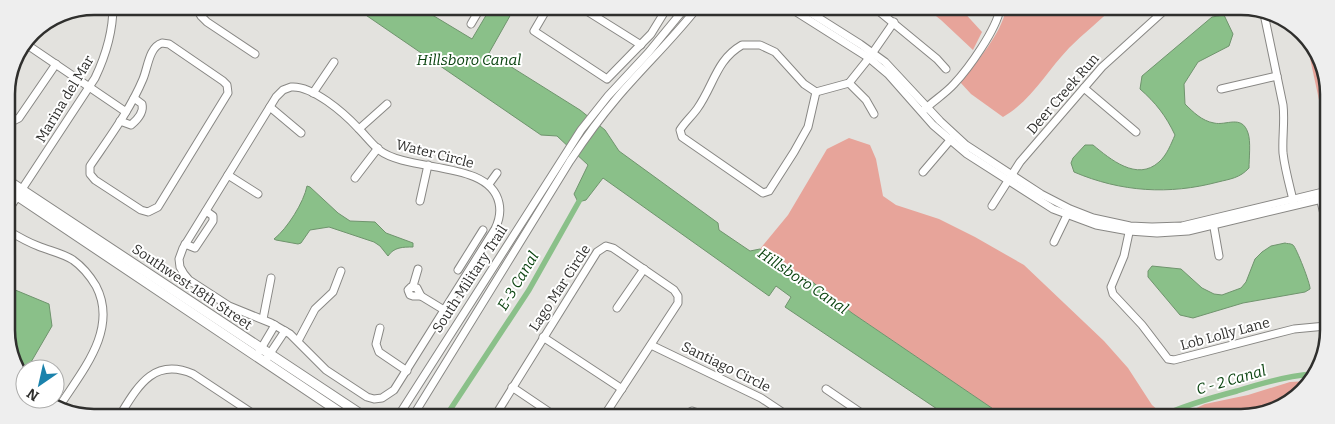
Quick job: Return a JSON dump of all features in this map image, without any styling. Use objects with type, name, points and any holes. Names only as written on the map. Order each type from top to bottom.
[{"type":"main road","name":"Southwest 18th Street","points":[[15,188],[267,359],[336,409]]},
{"type":"main road","name":"Southwest 18th Street","points":[[15,191],[20,193]]},
{"type":"main road","name":"Southwest 18th Street","points":[[267,359],[352,409]]},
{"type":"street","name":"Marina del Mar","points":[[15,200],[90,88],[105,56],[111,32],[112,15]]},
{"type":"street","points":[[200,15],[207,22],[255,54]]},
{"type":"street","points":[[471,24],[476,15]]},
{"type":"street","points":[[544,15],[534,31],[607,79],[651,34],[661,15]]},
{"type":"street","points":[[593,15],[641,45]]},
{"type":"street","points":[[567,158],[592,115],[679,15]]},
{"type":"street","points":[[567,158],[691,15]]},
{"type":"street","points":[[802,15],[870,55]]},
{"type":"street","points":[[813,15],[896,72],[924,109],[952,138],[1011,178],[1068,212],[1096,225],[1157,233],[1177,232],[1320,197]]},
{"type":"street","points":[[884,15],[937,59],[946,69]]},
{"type":"street","points":[[924,109],[954,84],[970,64],[992,32],[998,15]]},
{"type":"street","name":"Deer Creek Run","points":[[992,206],[1020,162],[1102,67],[1159,15]]},
{"type":"street","points":[[1265,19],[1284,113],[1283,155],[1294,203]]},
{"type":"street","points":[[816,92],[849,82],[894,22]]},
{"type":"street","points":[[162,43],[169,44],[223,81],[228,89],[226,96],[158,206],[152,211],[141,210],[95,180],[90,174],[90,166],[134,98],[145,74],[153,49],[162,43]]},
{"type":"street","points":[[742,45],[760,45],[775,52],[804,84],[816,92],[808,127],[769,191],[764,193],[682,137],[680,130],[697,108],[721,63],[732,51],[742,45]]},
{"type":"street","points":[[30,47],[126,112]]},
{"type":"street","points":[[313,93],[334,62]]},
{"type":"street","points":[[15,120],[19,118],[56,64]]},
{"type":"street","points":[[1221,89],[1277,76]]},
{"type":"street","points":[[849,82],[866,100],[874,114]]},
{"type":"street","name":"Water Circle","points":[[299,87],[313,93],[342,114],[378,148],[395,158],[474,176],[488,184],[498,198],[500,214],[497,225],[390,395],[378,399],[370,398],[326,370],[298,341],[285,331],[263,319],[229,306],[186,277],[180,267],[179,259],[185,244],[270,107],[279,94],[287,89],[299,87]]},
{"type":"street","points":[[1084,88],[1136,132]]},
{"type":"street","points":[[120,122],[131,125],[141,113],[142,104],[134,98]]},
{"type":"street","points":[[359,129],[387,104]]},
{"type":"street","points":[[270,107],[301,133]]},
{"type":"street","points":[[923,172],[952,138]]},
{"type":"street","points":[[355,178],[378,148]]},
{"type":"street","name":"South Military Trail","points":[[404,409],[567,158]]},
{"type":"street","name":"South Military Trail","points":[[417,409],[567,158]]},
{"type":"street","points":[[420,201],[428,165]]},
{"type":"street","points":[[488,184],[497,173]]},
{"type":"street","points":[[228,175],[258,194]]},
{"type":"street","points":[[185,244],[196,248],[213,221],[212,216],[206,211]]},
{"type":"street","points":[[1054,242],[1068,212]]},
{"type":"street","points":[[1213,223],[1218,256]]},
{"type":"street","name":"Lob Lolly Lane","points":[[1130,228],[1124,256],[1111,287],[1113,294],[1142,325],[1168,359],[1174,360],[1294,329],[1320,327]]},
{"type":"street","points":[[458,270],[483,230]]},
{"type":"street","points":[[15,235],[29,243],[57,252],[72,260],[85,271],[98,290],[103,312],[101,334],[95,350],[65,398]]},
{"type":"street","points":[[478,238],[486,243]]},
{"type":"street","name":"Lago Mar Circle","points":[[499,409],[599,249],[610,247],[674,290],[679,299],[609,409]]},
{"type":"street","points":[[418,269],[413,286],[417,288],[421,296],[444,310]]},
{"type":"street","points":[[617,308],[644,269]]},
{"type":"street","points":[[298,341],[315,309],[332,292],[341,271]]},
{"type":"street","points":[[263,319],[271,278]]},
{"type":"street","points":[[258,353],[275,325]]},
{"type":"street","points":[[380,328],[376,344],[378,352],[407,370]]},
{"type":"street","points":[[267,359],[285,331]]},
{"type":"street","points":[[544,337],[622,389]]},
{"type":"street","name":"Santiago Circle","points":[[651,345],[761,398],[778,409]]},
{"type":"street","points":[[124,409],[142,381],[156,372],[172,369],[183,370],[193,374],[246,409]]},
{"type":"street","points":[[512,388],[544,409]]},
{"type":"street","points":[[826,389],[855,409]]},
{"type":"shaded area","points":[[935,15],[966,15],[982,32],[973,50]]},
{"type":"shaded area","points":[[1004,15],[1105,15],[1069,48],[1022,103],[1003,117],[971,94],[960,82],[994,38]]},
{"type":"shaded area","points":[[1309,54],[1316,68],[1320,105]]},
{"type":"shaded area","points":[[849,138],[870,145],[876,159],[883,196],[896,205],[939,219],[1024,265],[1104,341],[1128,368],[1152,405],[1157,409],[993,409],[852,313],[806,277],[800,285],[784,273],[787,268],[760,249],[788,215],[827,149]]},
{"type":"shaded area","points":[[1301,381],[1281,398],[1257,407],[1246,409],[1194,409],[1205,404],[1248,395],[1290,382]]},
{"type":"water","name":"Hillsboro Canal","points":[[366,15],[432,15],[472,39],[486,15],[510,15],[489,53],[580,110],[605,130],[619,151],[718,223],[719,230],[750,251],[760,249],[787,268],[784,274],[800,285],[806,277],[852,313],[993,409],[937,409],[785,307],[791,297],[776,286],[769,296],[603,178],[586,200],[578,202],[574,194],[588,165],[557,136],[541,135]]},
{"type":"water","points":[[1224,15],[1233,34],[1229,46],[1198,62],[1184,84],[1185,104],[1198,116],[1210,122],[1219,124],[1238,122],[1245,127],[1249,141],[1249,168],[1238,176],[1227,180],[1181,189],[1163,190],[1109,184],[1074,172],[1071,163],[1073,158],[1085,145],[1093,145],[1116,162],[1133,169],[1151,168],[1162,159],[1175,135],[1160,110],[1140,89],[1142,76],[1212,17]]},
{"type":"water","points":[[307,186],[350,221],[375,222],[386,233],[413,243],[413,247],[396,249],[388,256],[374,242],[329,227],[310,230],[301,243],[298,244],[274,239],[294,215]]},
{"type":"water","points":[[1285,243],[1295,247],[1300,259],[1310,286],[1310,289],[1305,292],[1243,303],[1193,318],[1180,315],[1148,277],[1148,271],[1152,266],[1181,269],[1202,288],[1214,294],[1222,295],[1241,288],[1246,282],[1255,259],[1262,252],[1271,246]]},
{"type":"water","points":[[15,290],[49,304],[52,326],[33,359],[20,359],[15,330]]},
{"type":"waterway","name":"E-3 Canal","points":[[451,409],[529,290],[582,196]]},
{"type":"waterway","name":"C - 2 Canal","points":[[1179,409],[1256,385],[1307,375]]}]
